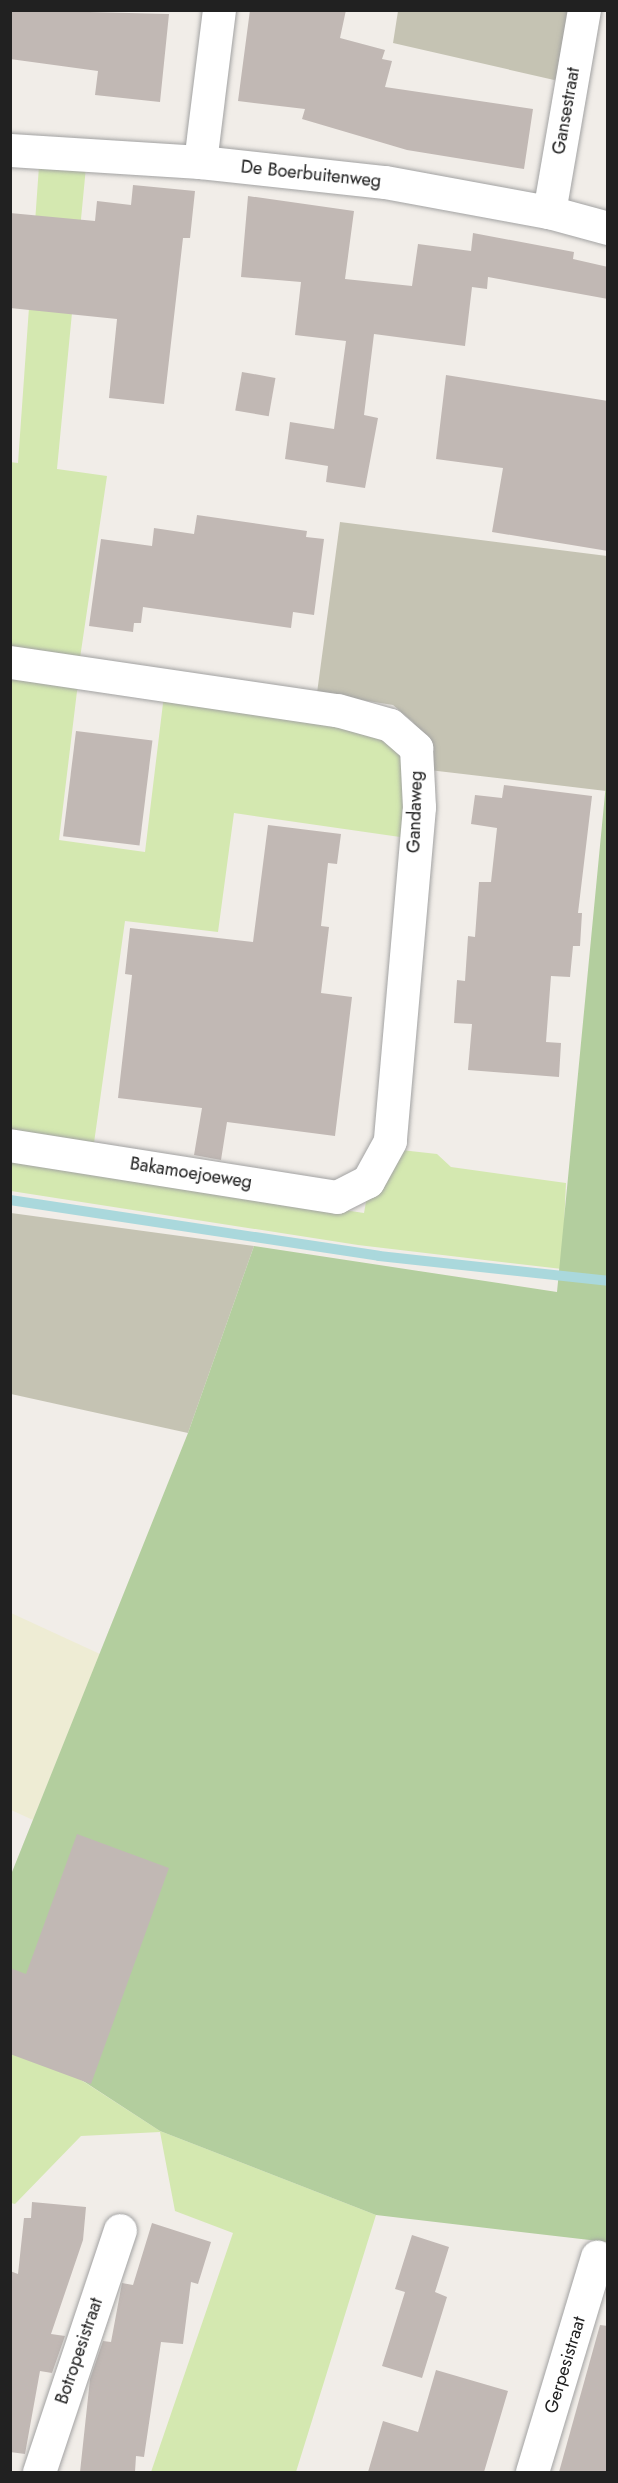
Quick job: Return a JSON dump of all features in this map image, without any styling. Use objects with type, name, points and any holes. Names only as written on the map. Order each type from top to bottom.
[{"type":"street","points":[[200,162],[219,10]]},
{"type":"street","name":"Gansestraat","points":[[549,212],[584,10]]},
{"type":"street","name":"De Boerbuitenweg","points":[[10,150],[200,162],[385,182],[549,212],[608,228]]},
{"type":"street","name":"Gandaweg","points":[[10,663],[337,710],[390,725],[416,748],[419,807],[390,1141],[368,1181]]},
{"type":"street","name":"Bakamoejoeweg","points":[[10,1145],[337,1197],[368,1181]]},
{"type":"street","name":"Botropesistraat","points":[[39,2472],[120,2230]]},
{"type":"street","name":"Gerpesistraat","points":[[532,2472],[597,2257]]},
{"type":"shaded area","points":[[398,11],[574,11],[563,82],[393,43]]},
{"type":"shaded area","points":[[340,522],[607,556],[606,791],[429,770],[429,748],[413,722],[393,705],[317,693]]},
{"type":"shaded area","points":[[11,1213],[254,1246],[188,1433],[11,1394]]},
{"type":"shaded area","points":[[11,1613],[100,1654],[33,1820],[11,1810]]},
{"type":"green space","points":[[39,166],[86,167],[57,469],[107,476],[80,658],[11,647],[10,462],[18,463]]},
{"type":"green space","points":[[10,672],[78,683],[59,840],[145,852],[164,695],[373,726],[406,761],[407,838],[234,813],[218,932],[125,921],[94,1143],[11,1133]]},
{"type":"green space","points":[[607,773],[607,2242],[376,2215],[160,2131],[11,2034],[10,1877],[188,1433],[254,1246],[557,1292]]},
{"type":"green space","points":[[401,1150],[437,1154],[451,1167],[566,1183],[562,1269],[358,1245],[11,1191],[11,1159],[364,1213],[367,1196]]},
{"type":"green space","points":[[10,2034],[160,2131],[376,2215],[296,2472],[151,2472],[233,2233],[175,2211],[160,2132],[81,2136],[15,2204],[11,2203]]},
{"type":"building","points":[[10,10],[169,14],[160,102],[95,95],[98,71],[10,59]]},
{"type":"building","points":[[250,10],[346,10],[340,38],[385,50],[382,59],[392,61],[385,87],[533,109],[524,169],[407,150],[302,119],[305,109],[238,101]]},
{"type":"building","points":[[133,185],[195,191],[190,238],[183,238],[164,404],[109,398],[117,319],[10,308],[10,213],[95,221],[97,201],[131,205]]},
{"type":"building","points":[[248,196],[354,211],[345,279],[412,286],[418,244],[471,251],[473,233],[574,252],[573,259],[608,267],[608,299],[488,277],[487,289],[472,287],[465,346],[374,334],[364,415],[378,418],[365,488],[326,482],[328,466],[285,459],[290,422],[334,429],[346,341],[295,335],[301,282],[241,277]]},
{"type":"building","points":[[242,372],[275,378],[269,416],[235,410]]},
{"type":"building","points":[[446,375],[608,401],[608,551],[492,532],[503,468],[436,459]]},
{"type":"building","points":[[197,515],[307,531],[306,537],[324,539],[314,615],[293,612],[291,628],[143,607],[141,623],[134,623],[133,632],[89,626],[101,539],[152,546],[154,528],[194,534]]},
{"type":"building","points":[[76,731],[152,740],[140,846],[63,836]]},
{"type":"building","points":[[504,785],[592,796],[578,913],[582,913],[580,946],[573,946],[570,977],[551,976],[546,1042],[561,1043],[559,1077],[468,1070],[472,1024],[454,1023],[457,980],[465,981],[468,936],[475,937],[479,882],[491,882],[497,828],[471,824],[475,795],[502,798]]},
{"type":"building","points":[[268,825],[341,834],[337,864],[328,863],[321,926],[329,927],[321,993],[352,997],[335,1136],[227,1122],[221,1160],[194,1155],[202,1108],[118,1098],[132,975],[125,974],[130,928],[253,942]]},
{"type":"building","points":[[77,1834],[169,1868],[91,2084],[10,2054],[10,1968],[26,1974]]},
{"type":"building","points":[[32,2202],[86,2207],[83,2240],[51,2334],[65,2336],[52,2373],[40,2371],[25,2454],[10,2452],[10,2271],[18,2274],[24,2218],[31,2218]]},
{"type":"building","points":[[152,2223],[211,2242],[198,2284],[191,2282],[183,2344],[161,2342],[144,2457],[136,2456],[135,2472],[80,2472],[90,2379],[103,2341],[111,2342],[122,2283],[133,2285]]},
{"type":"building","points":[[412,2235],[449,2247],[435,2292],[447,2297],[422,2378],[382,2366],[405,2292],[395,2289]]},
{"type":"building","points":[[600,2325],[608,2326],[608,2472],[559,2472]]},
{"type":"building","points":[[436,2370],[508,2391],[484,2472],[368,2472],[383,2421],[418,2432]]},
{"type":"waterway","points":[[10,1200],[379,1256],[608,1281]]}]
